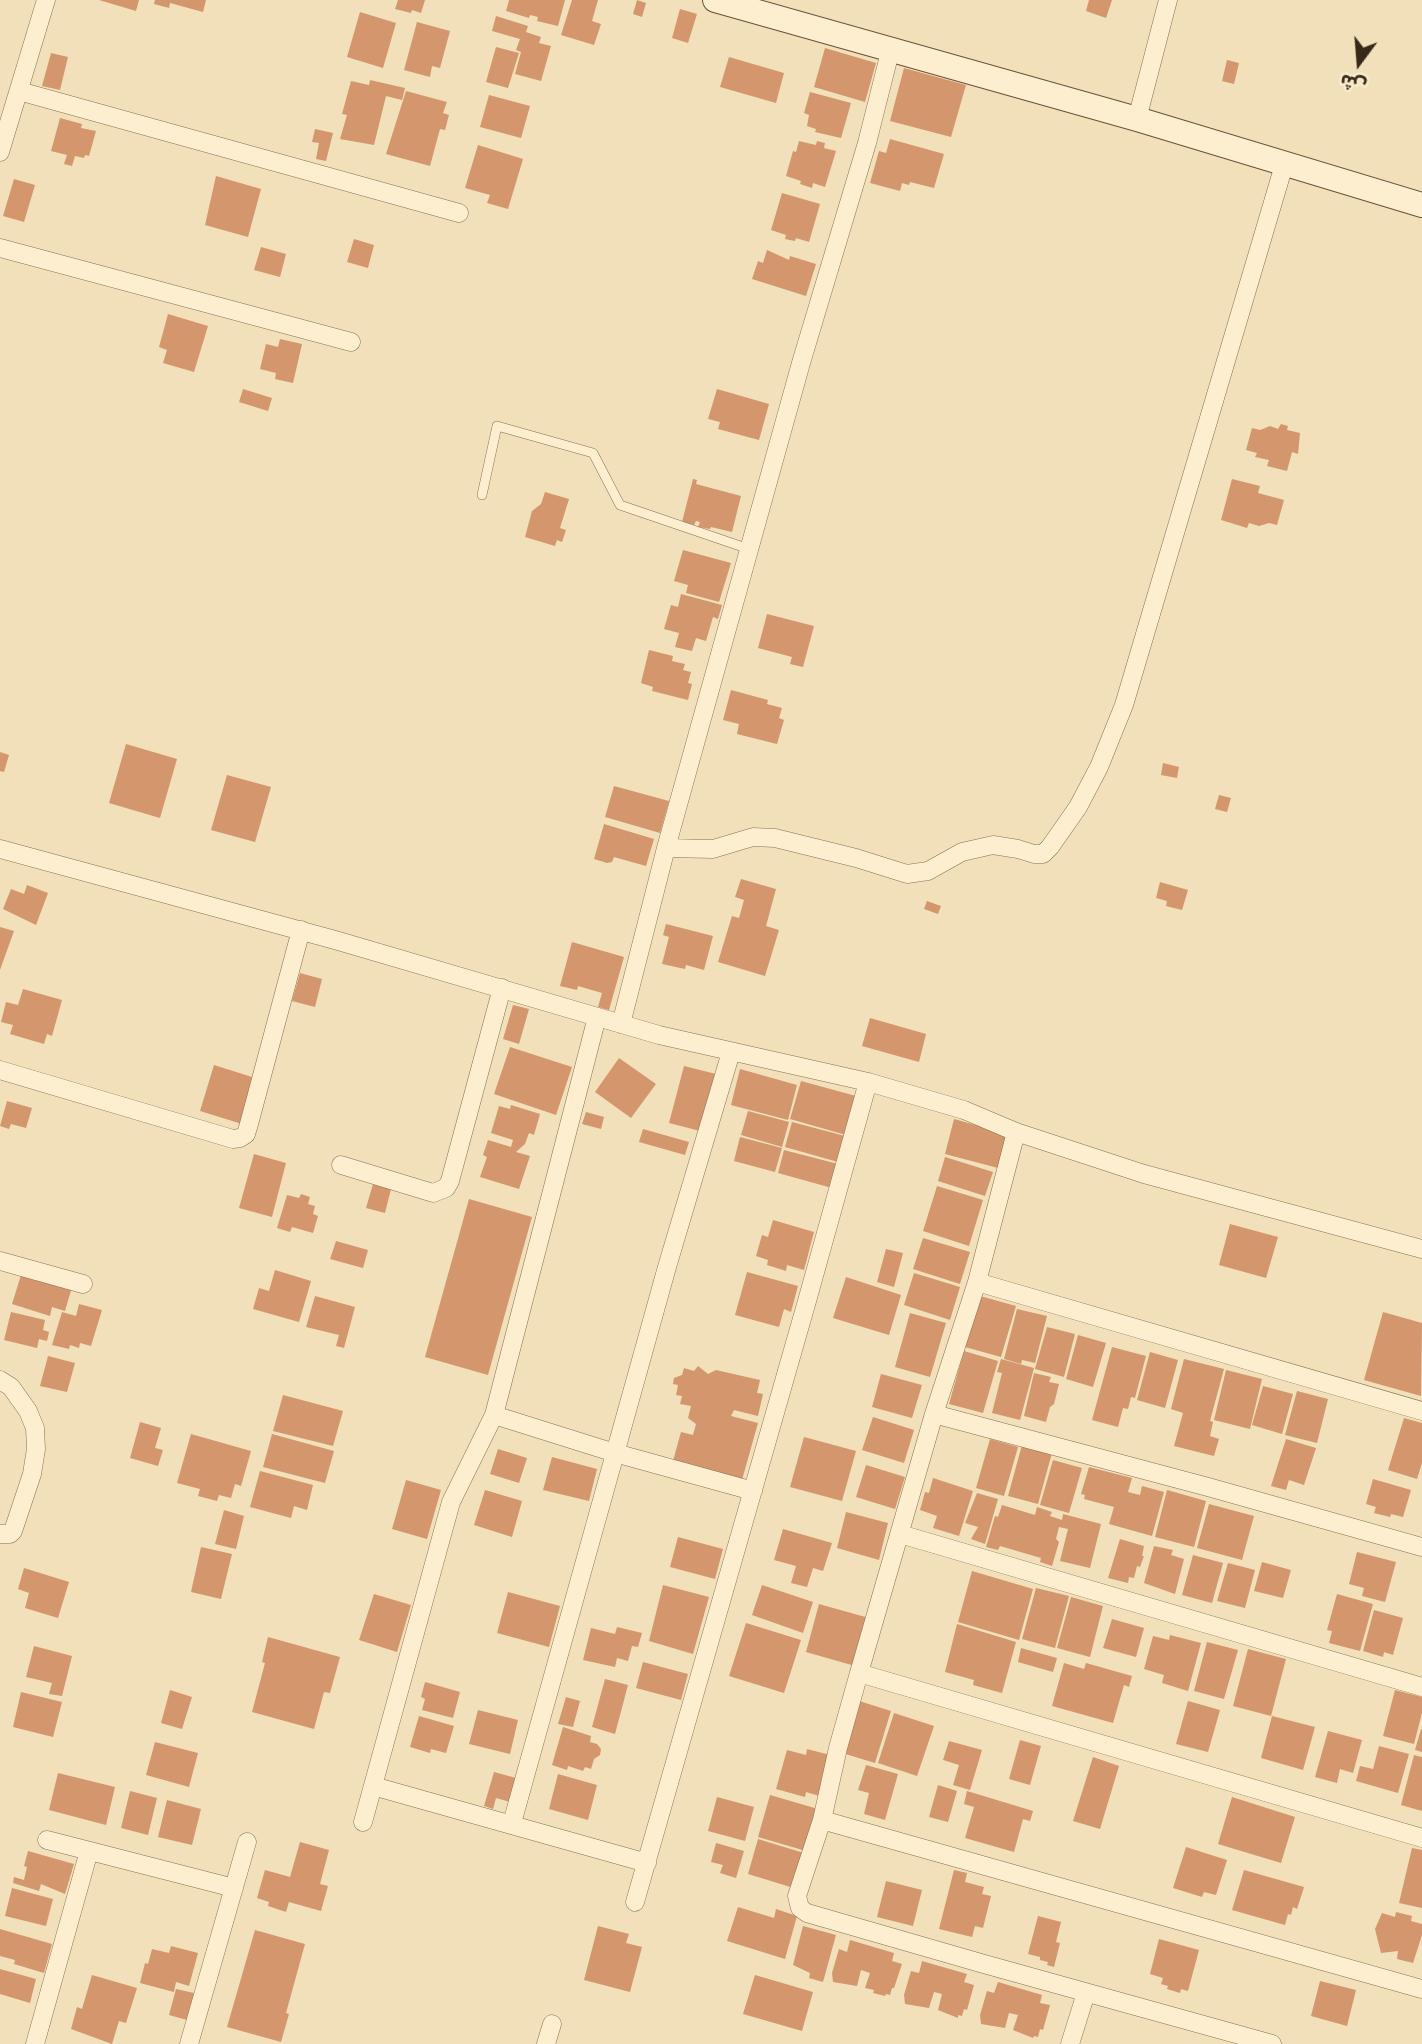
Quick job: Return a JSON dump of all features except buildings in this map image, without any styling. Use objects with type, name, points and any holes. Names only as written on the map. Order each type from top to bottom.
[{"type":"main road","points":[[715,0],[1137,119],[1422,205]]},
{"type":"street","points":[[0,152],[46,0]]},
{"type":"street","points":[[1137,119],[1168,0]]},
{"type":"street","points":[[621,1024],[666,848],[801,363],[867,144],[891,48]]},
{"type":"street","points":[[19,91],[460,213]]},
{"type":"street","points":[[666,848],[713,849],[753,837],[775,838],[844,854],[906,874],[929,871],[962,852],[993,845],[1034,854],[1051,848],[1078,807],[1099,767],[1124,705],[1284,164]]},
{"type":"street","points":[[0,248],[351,342]]},
{"type":"street","points":[[0,849],[300,930],[621,1024],[731,1052],[868,1082],[964,1110],[1016,1132],[1144,1174],[1422,1249]]},
{"type":"street","points":[[0,1070],[233,1139],[240,1138],[246,1134],[250,1124],[300,930]]},
{"type":"street","points":[[341,1165],[433,1193],[446,1188],[502,988]]},
{"type":"street","points":[[363,1822],[451,1502],[495,1415],[597,1017]]},
{"type":"street","points":[[512,1823],[731,1052]]},
{"type":"street","points":[[635,1902],[868,1082]]},
{"type":"street","points":[[1016,1132],[977,1282],[934,1413],[838,1748],[822,1820],[797,1896],[800,1909],[1086,1993],[1272,2044]]},
{"type":"street","points":[[0,1261],[83,1284]]},
{"type":"street","points":[[977,1282],[1422,1411]]},
{"type":"street","points":[[0,1380],[11,1387],[27,1411],[35,1428],[36,1449],[32,1474],[13,1531],[10,1534],[0,1534]]},
{"type":"street","points":[[934,1413],[1222,1490],[1422,1548]]},
{"type":"street","points":[[495,1415],[615,1453],[753,1491]]},
{"type":"street","points":[[900,1534],[1422,1687]]},
{"type":"street","points":[[859,1673],[1422,1838]]},
{"type":"street","points":[[373,1786],[648,1863]]},
{"type":"street","points":[[822,1820],[1422,1989]]},
{"type":"street","points":[[47,1840],[234,1888]]},
{"type":"street","points":[[189,2044],[247,1842]]},
{"type":"street","points":[[34,2044],[89,1850]]},
{"type":"street","points":[[1070,2044],[1086,1993]]},
{"type":"street","points":[[546,2044],[552,2024]]},
{"type":"lane","points":[[482,495],[497,426],[593,453],[620,505],[750,549]]}]
